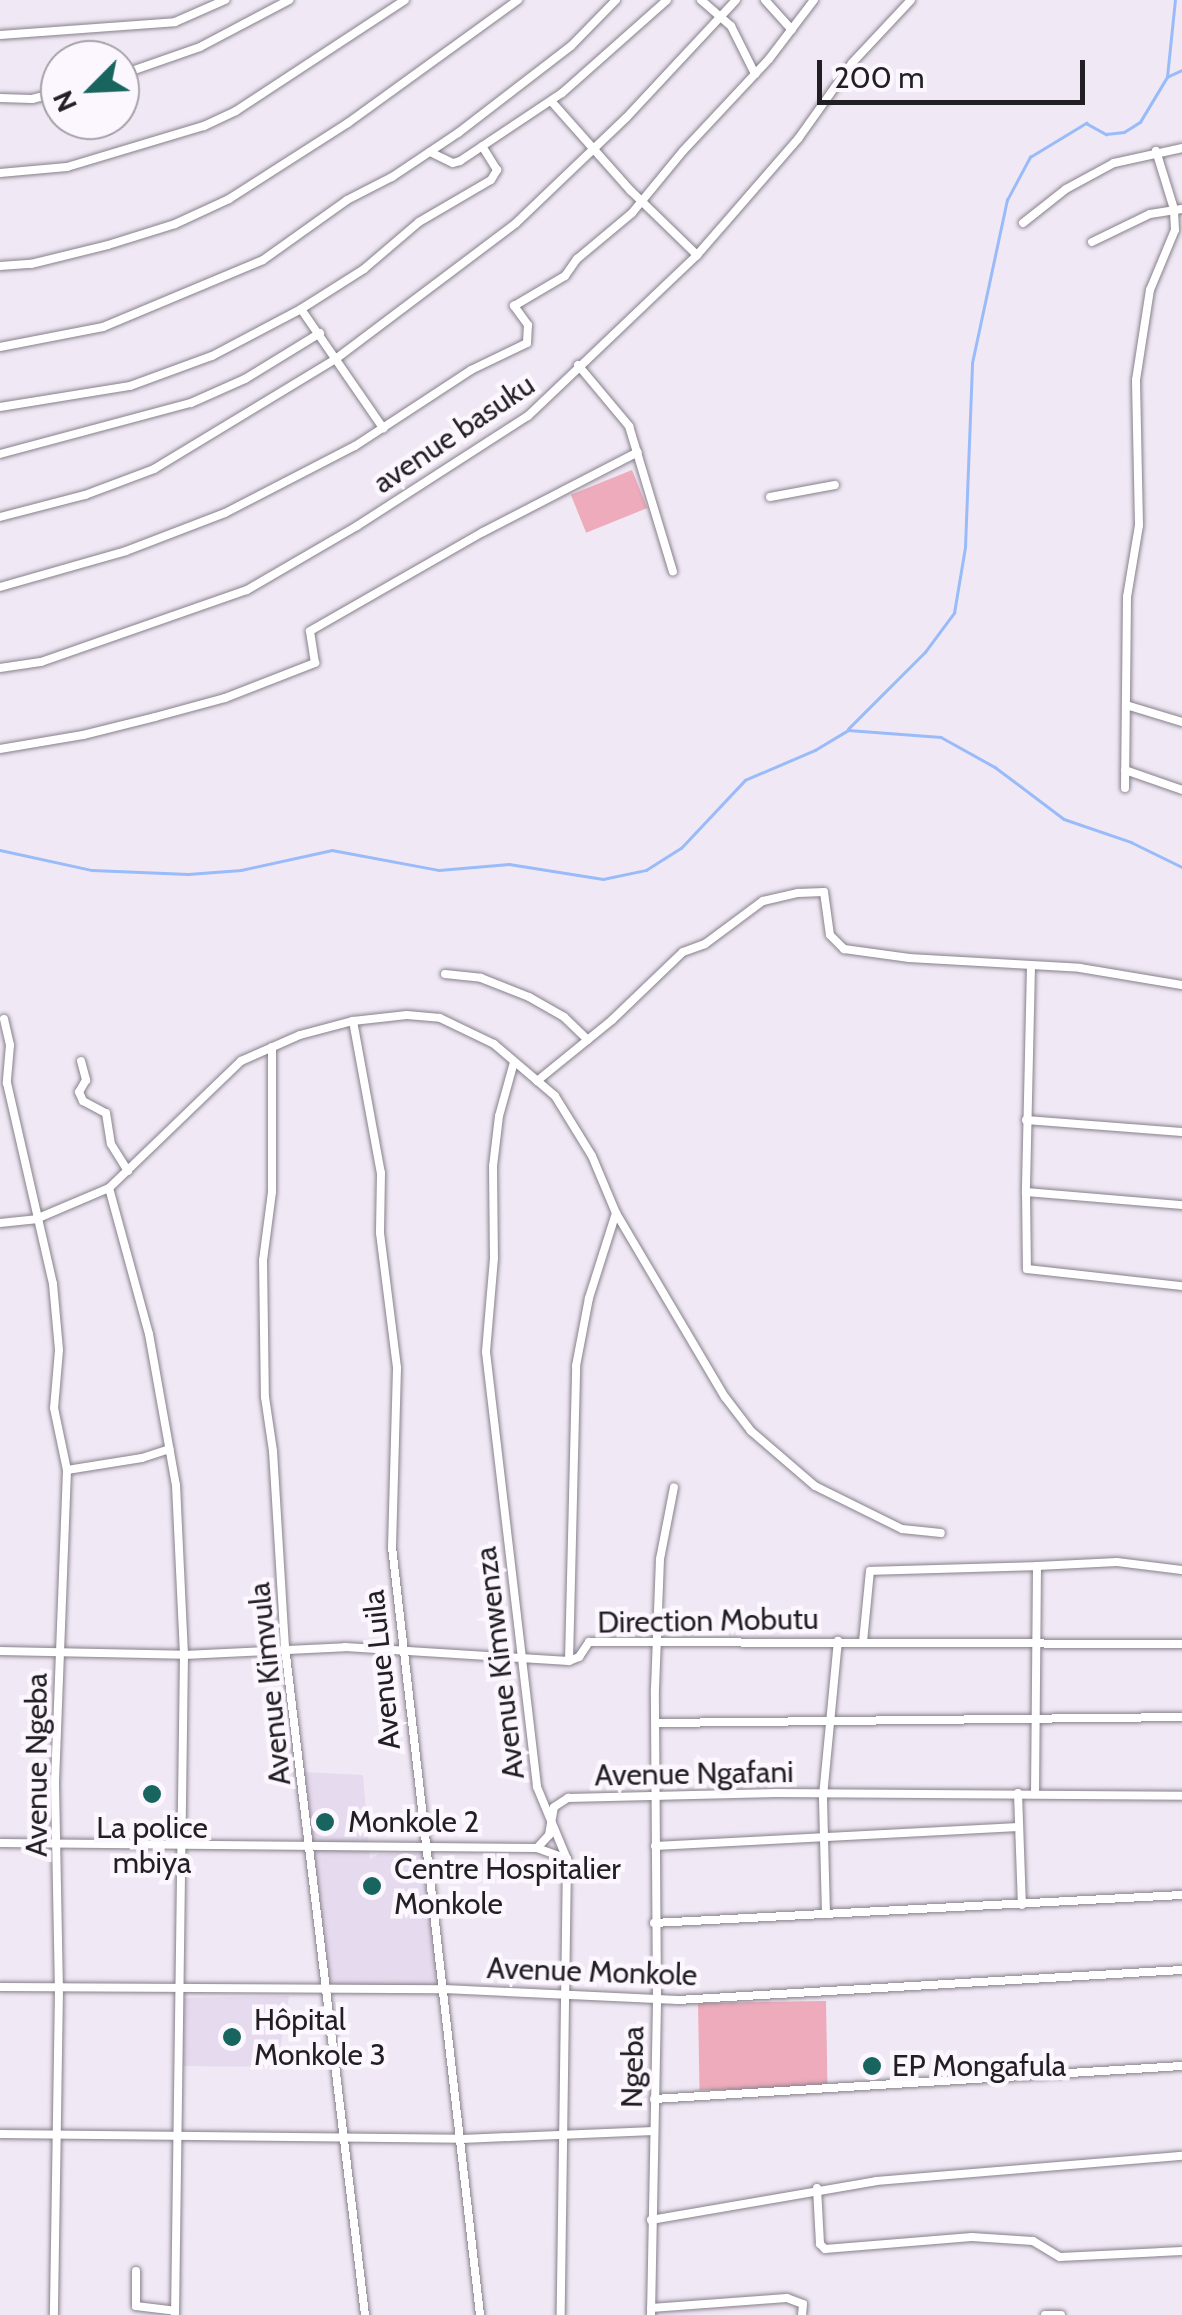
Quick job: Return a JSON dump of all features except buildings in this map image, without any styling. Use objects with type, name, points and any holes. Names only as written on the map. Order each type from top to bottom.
[{"type":"street","points":[[0,34],[175,22],[225,0]]},
{"type":"street","points":[[140,68],[200,46],[289,0]]},
{"type":"street","points":[[0,173],[67,167],[204,126],[236,111],[404,0]]},
{"type":"street","points":[[0,266],[31,264],[108,245],[176,224],[229,199],[348,123],[518,0]]},
{"type":"street","points":[[0,347],[103,327],[263,260],[347,200],[430,152],[550,64],[616,0]]},
{"type":"street","points":[[430,152],[456,163],[551,100],[638,30],[667,0]]},
{"type":"street","points":[[701,0],[737,36],[756,74]]},
{"type":"street","points":[[0,517],[148,472],[337,358],[516,222],[596,148],[736,0]]},
{"type":"street","points":[[765,0],[792,30]]},
{"type":"street","points":[[0,587],[126,551],[225,513],[383,428],[471,370],[526,343],[528,325],[514,306],[565,276],[642,200],[756,74],[814,0]]},
{"type":"street","name":"avenue basuku","points":[[0,668],[41,662],[247,590],[357,526],[528,416],[567,381],[578,364],[637,316],[697,255],[798,140],[852,63],[911,0]]},
{"type":"street","points":[[0,98],[40,97]]},
{"type":"street","points":[[551,100],[697,255]]},
{"type":"street","points":[[0,407],[130,386],[212,356],[301,308],[364,269],[419,222],[491,180],[496,170],[482,146]]},
{"type":"street","points":[[1023,223],[1066,189],[1114,163],[1182,148]]},
{"type":"street","points":[[1126,788],[1127,597],[1138,524],[1136,380],[1150,290],[1173,238],[1178,209],[1156,151]]},
{"type":"street","points":[[1092,242],[1150,214],[1178,209]]},
{"type":"street","points":[[301,308],[383,428]]},
{"type":"street","points":[[0,454],[191,403],[246,379],[320,333]]},
{"type":"street","points":[[578,364],[629,426],[673,572]]},
{"type":"street","points":[[0,749],[225,698],[315,663],[310,631],[483,532],[638,452]]},
{"type":"street","points":[[770,497],[835,485]]},
{"type":"street","points":[[1126,705],[1182,722]]},
{"type":"street","points":[[1126,770],[1182,790]]},
{"type":"street","points":[[537,1082],[686,951],[702,946],[762,901],[798,894],[824,892],[830,936],[844,949],[1113,972],[1182,985]]},
{"type":"street","points":[[1032,966],[1026,1269],[1182,1286]]},
{"type":"street","points":[[445,974],[481,978],[529,997],[564,1017],[588,1040]]},
{"type":"street","points":[[0,1223],[36,1219],[110,1188],[190,1113],[218,1078],[241,1061],[353,1020],[407,1015],[440,1018],[494,1044],[555,1096],[592,1156],[616,1213],[725,1397],[751,1431],[815,1486],[902,1529],[940,1533]]},
{"type":"street","name":"Avenue Ngeba","points":[[4,1019],[10,1045],[7,1084],[53,1284],[59,1350],[54,1408],[67,1470],[55,1784],[59,1989],[54,2315]]},
{"type":"street","name":"Avenue Luila","points":[[353,1020],[381,1173],[380,1233],[397,1368],[391,1531],[424,1846],[462,2139],[469,2251],[480,2315]]},
{"type":"street","name":"Avenue Kimvula","points":[[272,1047],[272,1192],[263,1260],[265,1397],[273,1451],[285,1646],[366,2315]]},
{"type":"street","points":[[81,1061],[86,1080],[79,1092],[83,1100],[106,1113],[111,1144],[128,1171]]},
{"type":"street","name":"Avenue Kimwenza","points":[[514,1062],[499,1116],[493,1166],[494,1258],[486,1352],[537,1787],[550,1821],[563,1840],[567,1859],[562,2315]]},
{"type":"street","points":[[1026,1120],[1182,1132]]},
{"type":"street","points":[[110,1188],[149,1334],[176,1485],[184,1655],[175,2313],[136,2306],[136,2271]]},
{"type":"street","points":[[1026,1192],[1182,1206]]},
{"type":"street","points":[[569,1660],[576,1366],[589,1298],[616,1213]]},
{"type":"street","points":[[67,1470],[142,1458],[170,1449]]},
{"type":"street","name":"Ngeba","points":[[652,2311],[657,1641],[660,1558],[674,1487]]},
{"type":"street","points":[[863,1642],[870,1571],[1117,1562],[1182,1570]]},
{"type":"street","points":[[1035,1794],[1036,1566]]},
{"type":"street","points":[[826,1914],[821,1838],[838,1641]]},
{"type":"street","name":"Direction Mobutu","points":[[0,1651],[184,1655],[285,1646],[569,1660],[582,1655],[589,1642],[1182,1644]]},
{"type":"street","points":[[657,1723],[1182,1717]]},
{"type":"street","points":[[1018,1793],[1022,1905]]},
{"type":"street","name":"Avenue Ngafani","points":[[550,1821],[554,1807],[568,1798],[654,1794],[1182,1796]]},
{"type":"street","points":[[537,1848],[549,1835],[550,1821]]},
{"type":"street","points":[[655,1846],[1018,1826]]},
{"type":"street","points":[[0,1843],[537,1848],[567,1859]]},
{"type":"street","points":[[654,1923],[1182,1895]]},
{"type":"street","name":"Avenue Monkole","points":[[0,1988],[444,1989],[657,1999],[1182,1970]]},
{"type":"street","points":[[654,2099],[1182,2066]]},
{"type":"street","points":[[0,2134],[462,2139],[654,2132]]},
{"type":"street","points":[[652,2220],[817,2188],[1182,2156]]},
{"type":"street","points":[[817,2188],[820,2244],[825,2250],[988,2237],[1033,2241],[1060,2257],[1182,2251]]},
{"type":"street","points":[[652,2311],[787,2298],[802,2304],[802,2315]]},
{"type":"street","points":[[1045,2315],[1061,2315]]},
{"type":"shaded area","points":[[632,470],[647,508],[586,533],[571,495]]},
{"type":"shaded area","name":"Centre Hospitalier Monkole","points":[[304,1772],[363,1775],[370,1859],[379,1854],[423,1853],[439,1987],[330,1986]]},
{"type":"shaded area","name":"Hôpital Monkole 3","points":[[289,1996],[277,2067],[180,2066],[182,1998]]},
{"type":"shaded area","points":[[826,2001],[828,2088],[700,2090],[698,2003]]},
{"type":"waterway","points":[[1167,77],[1175,0]]},
{"type":"waterway","points":[[848,729],[925,652],[954,613],[965,547],[972,363],[1007,200],[1030,157],[1086,123],[1106,134],[1124,132],[1140,122],[1167,77],[1182,70]]},
{"type":"waterway","points":[[0,850],[92,870],[188,874],[241,870],[332,850],[439,870],[509,864],[603,879],[646,870],[681,848],[745,780],[815,750],[848,730],[941,737],[995,767],[1064,819],[1131,842],[1182,867]]},
{"type":"place","name":"La police mbiya","points":[[152,1794]]},
{"type":"place","name":"Monkole 2","points":[[325,1822]]},
{"type":"place","name":"Centre Hospitalier Monkole","points":[[372,1886]]},
{"type":"place","name":"Hôpital Monkole 3","points":[[232,2037]]},
{"type":"place","name":"EP Mongafula","points":[[872,2066]]}]
